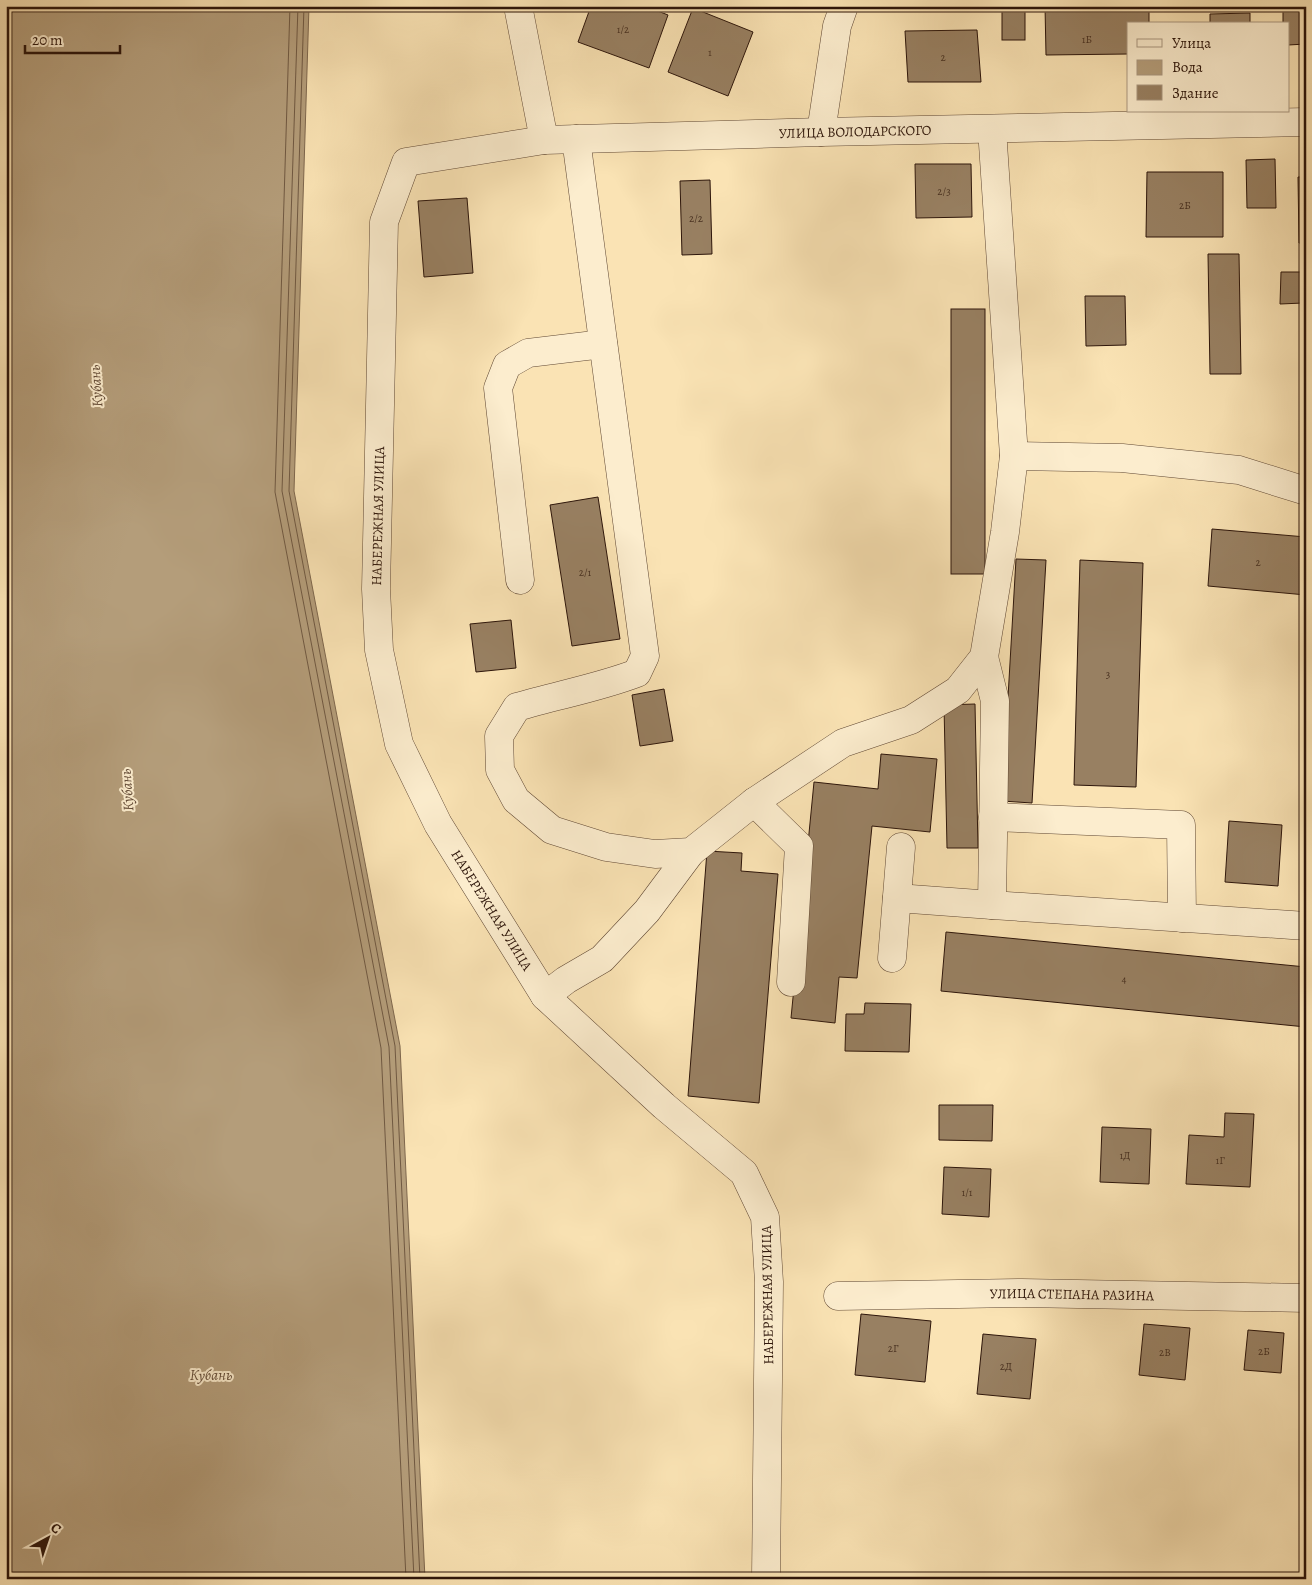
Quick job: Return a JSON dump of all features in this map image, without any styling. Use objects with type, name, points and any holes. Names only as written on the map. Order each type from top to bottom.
[{"type":"street","points":[[518,6],[544,140]]},
{"type":"street","points":[[821,132],[837,26],[844,6]]},
{"type":"street","name":"УЛИЦА ВОЛОДАРСКОГО","points":[[406,162],[544,140],[1306,122]]},
{"type":"street","points":[[992,129],[1014,456],[1005,532],[984,657],[994,701],[992,905]]},
{"type":"street","points":[[576,139],[645,656],[638,672],[616,681],[552,696],[517,707],[499,736],[500,770],[516,800],[552,830],[606,847],[655,854],[691,852]]},
{"type":"street","name":"НАБЕРЕЖНАЯ УЛИЦА","points":[[406,162],[384,222],[376,589],[379,650],[398,744],[438,824],[545,996],[664,1106],[744,1174],[766,1217],[768,1282],[766,1579]]},
{"type":"street","points":[[520,580],[498,388],[508,365],[528,353],[603,344]]},
{"type":"street","points":[[1014,456],[1122,458],[1238,470],[1306,491]]},
{"type":"street","points":[[545,996],[566,980],[602,959],[647,911],[691,852],[754,802],[843,742],[912,720],[958,690],[984,657]]},
{"type":"street","points":[[754,802],[798,846],[791,982]]},
{"type":"street","points":[[994,817],[1181,825],[1182,918]]},
{"type":"street","points":[[892,958],[901,847]]},
{"type":"street","points":[[898,898],[1306,926]]},
{"type":"street","name":"УЛИЦА СТЕПАНА РАЗИНА","points":[[838,1296],[1022,1293],[1306,1298]]},
{"type":"water","name":"Кубань","points":[[6,6],[309,6],[294,491],[400,1046],[425,1579],[6,1579]]},
{"type":"building","points":[[591,6],[645,6],[668,15],[649,68],[578,42]]},
{"type":"building","points":[[1002,6],[1025,6],[1025,40],[1002,40]]},
{"type":"building","points":[[1045,6],[1149,6],[1149,22],[1127,22],[1127,54],[1046,55]]},
{"type":"building","points":[[1283,6],[1306,6],[1306,44],[1290,45],[1290,22],[1283,22]]},
{"type":"building","points":[[693,8],[753,32],[728,96],[668,72]]},
{"type":"building","points":[[1250,13],[1250,22],[1210,22],[1210,14]]},
{"type":"building","points":[[977,30],[981,82],[908,82],[905,31]]},
{"type":"building","points":[[1275,159],[1276,208],[1247,208],[1246,160]]},
{"type":"building","points":[[915,164],[971,164],[972,217],[916,218]]},
{"type":"building","points":[[1147,172],[1223,172],[1223,237],[1146,237]]},
{"type":"building","points":[[1298,177],[1306,177],[1306,243],[1299,243]]},
{"type":"building","points":[[710,180],[712,254],[682,255],[680,181]]},
{"type":"building","points":[[467,198],[473,273],[424,277],[418,201]]},
{"type":"building","points":[[1208,254],[1239,254],[1241,374],[1210,374]]},
{"type":"building","points":[[1281,272],[1303,272],[1303,303],[1280,304]]},
{"type":"building","points":[[1085,296],[1125,296],[1126,345],[1086,346]]},
{"type":"building","points":[[951,309],[985,309],[985,574],[951,574]]},
{"type":"building","points":[[598,497],[620,639],[572,646],[550,505]]},
{"type":"building","points":[[1212,529],[1306,537],[1306,595],[1208,586]]},
{"type":"building","points":[[1016,559],[1046,560],[1032,803],[1002,801]]},
{"type":"building","points":[[1080,560],[1143,563],[1136,787],[1074,785]]},
{"type":"building","points":[[511,620],[516,668],[476,672],[470,624]]},
{"type":"building","points":[[664,689],[673,741],[640,746],[632,695]]},
{"type":"building","points":[[975,704],[978,848],[947,848],[944,705]]},
{"type":"building","points":[[881,754],[937,759],[930,832],[872,826],[857,978],[839,977],[835,1023],[791,1018],[814,782],[878,789]]},
{"type":"building","points":[[1229,821],[1282,825],[1278,886],[1225,882]]},
{"type":"building","points":[[707,851],[742,853],[741,871],[778,874],[759,1103],[688,1096]]},
{"type":"building","points":[[946,932],[1306,967],[1306,1027],[941,991]]},
{"type":"building","points":[[865,1003],[911,1004],[909,1052],[845,1051],[846,1014],[864,1014]]},
{"type":"building","points":[[939,1105],[993,1105],[992,1141],[939,1140]]},
{"type":"building","points":[[1225,1113],[1254,1114],[1250,1187],[1186,1184],[1189,1135],[1224,1137]]},
{"type":"building","points":[[1102,1127],[1151,1129],[1149,1184],[1100,1182]]},
{"type":"building","points":[[944,1167],[991,1169],[989,1217],[942,1214]]},
{"type":"building","points":[[861,1314],[931,1321],[925,1382],[855,1375]]},
{"type":"building","points":[[1144,1324],[1190,1328],[1185,1380],[1139,1375]]},
{"type":"building","points":[[1248,1330],[1284,1333],[1281,1373],[1244,1370]]},
{"type":"building","points":[[983,1334],[1036,1339],[1030,1399],[977,1394]]}]
